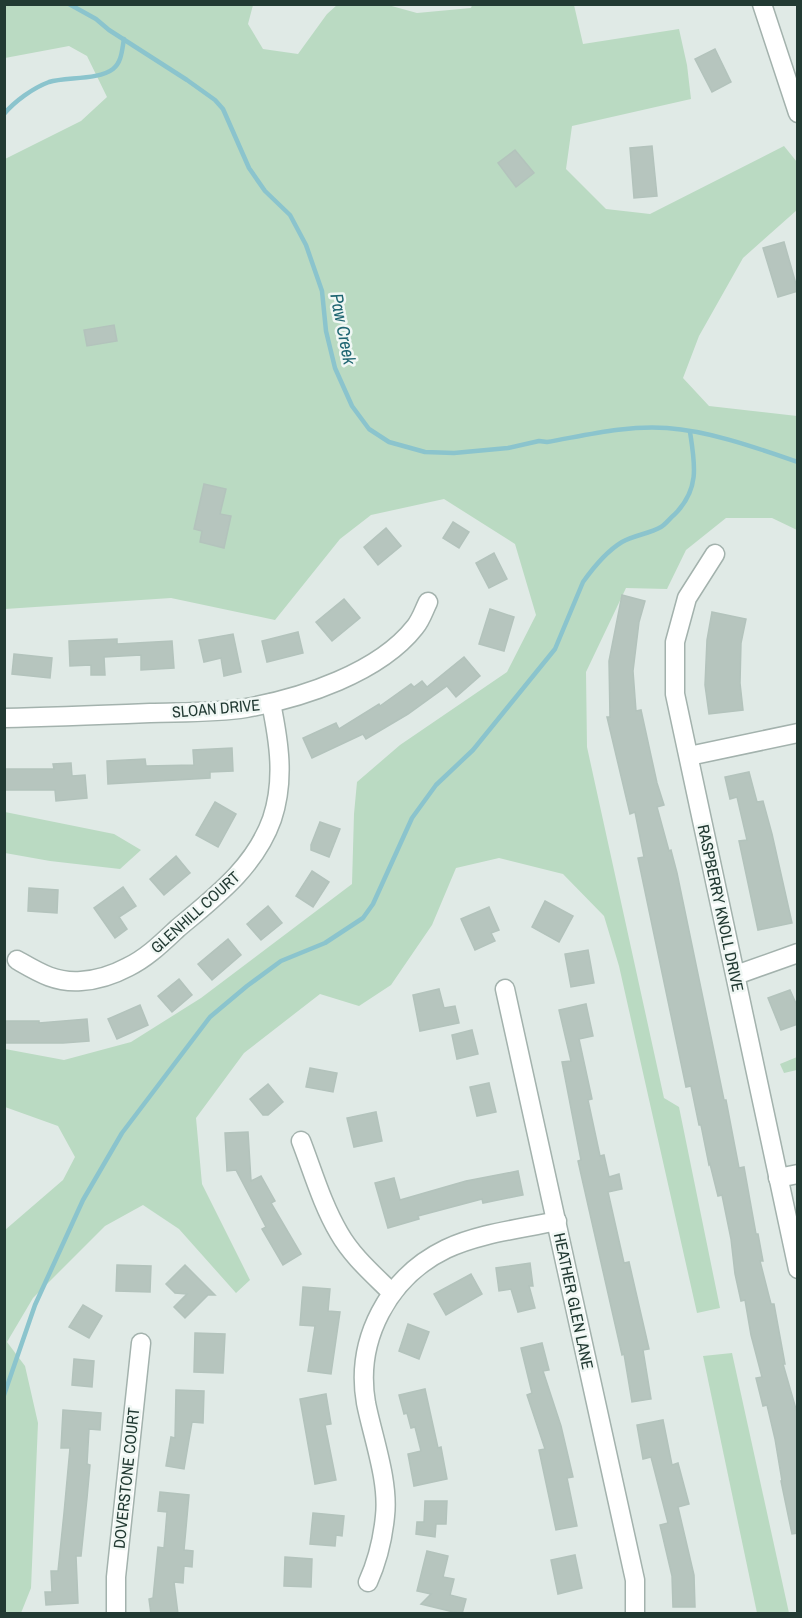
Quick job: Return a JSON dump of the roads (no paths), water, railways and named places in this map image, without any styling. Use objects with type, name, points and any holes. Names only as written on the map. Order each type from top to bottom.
[{"type":"street","points":[[762,4],[798,113]]},
{"type":"street","name":"RASPBERRY KNOLL DRIVE","points":[[715,554],[687,598],[675,642],[675,694],[798,1269]]},
{"type":"street","name":"SLOAN DRIVE","points":[[4,718],[189,712],[243,708],[270,703],[320,688],[353,674],[384,655],[404,640],[417,624],[428,602]]},
{"type":"street","name":"GLENHILL COURT","points":[[17,960],[54,980],[81,981],[108,976],[130,967],[150,953],[237,876],[256,851],[268,829],[279,791],[279,749],[270,703]]},
{"type":"street","points":[[689,756],[798,733]]},
{"type":"street","points":[[736,975],[798,953]]},
{"type":"street","name":"HEATHER GLEN LANE","points":[[506,989],[635,1580],[635,1614]]},
{"type":"street","points":[[301,1141],[326,1208],[340,1235],[364,1266],[392,1293]]},
{"type":"street","points":[[778,1178],[798,1174]]},
{"type":"street","points":[[368,1582],[374,1569],[386,1515],[382,1478],[366,1401],[365,1359],[371,1333],[381,1309],[411,1272],[448,1248],[470,1240],[557,1221]]},
{"type":"street","name":"DOVERSTONE COURT","points":[[116,1614],[116,1577],[141,1343]]},
{"type":"waterway","name":"Paw Creek","points":[[69,4],[96,19],[109,30],[187,80],[215,100],[223,109],[249,168],[265,191],[290,215],[306,245],[322,291],[326,331],[335,368],[352,406],[369,429],[389,442],[425,452],[454,453],[508,448],[539,441],[547,442],[622,429],[652,427],[717,436],[798,462]]},
{"type":"waterway","points":[[4,114],[25,95],[49,82],[107,73],[116,66],[120,59],[124,39]]},
{"type":"waterway","points":[[4,1395],[35,1305],[83,1200],[122,1133],[210,1017],[281,961],[325,943],[363,918],[373,904],[412,818],[436,785],[473,750],[555,649],[583,582],[591,571],[616,546],[661,527],[683,505],[689,495],[694,476],[690,432]]}]
